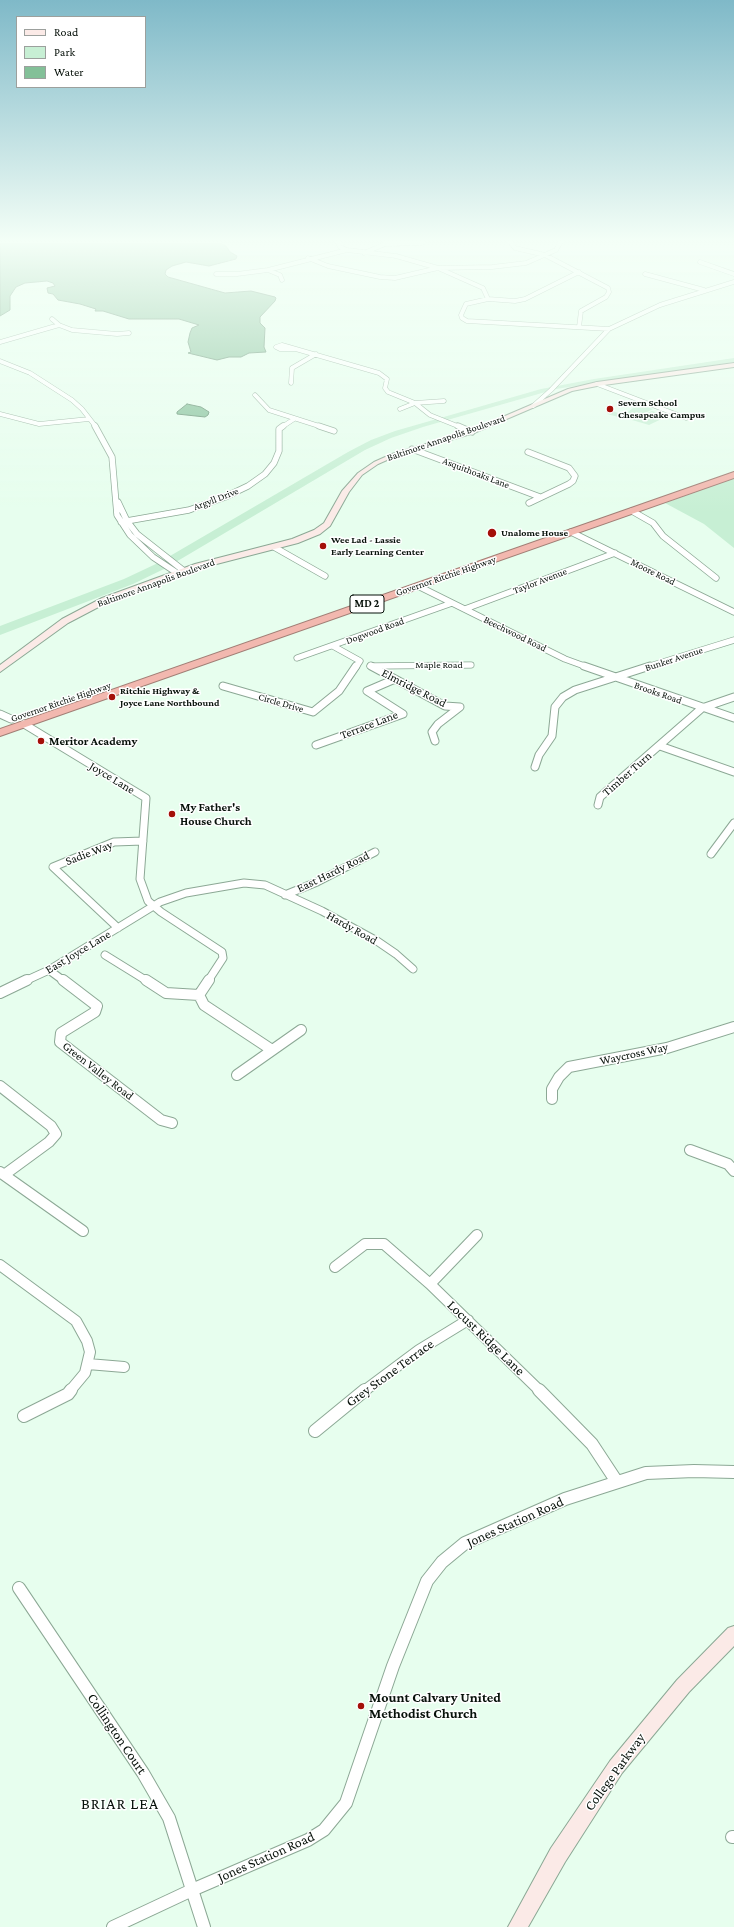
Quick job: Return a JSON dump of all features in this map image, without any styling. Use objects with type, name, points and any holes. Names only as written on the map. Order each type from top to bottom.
[{"type":"highway","name":"Governor Ritchie Highway","points":[[0,732],[326,614],[607,516],[734,468]]},
{"type":"highway","name":"Governor Ritchie Highway","points":[[6,721],[326,614],[418,586],[571,532],[607,516],[632,511],[734,475]]},
{"type":"highway","points":[[24,724],[20,723],[22,718],[57,703]]},
{"type":"highway","points":[[0,732],[14,723],[6,721]]},
{"type":"street","points":[[0,342],[31,333]]},
{"type":"street","points":[[101,333],[129,333]]},
{"type":"street","points":[[533,406],[551,390],[605,333]]},
{"type":"street","points":[[295,349],[379,373],[387,379],[385,388],[388,392],[415,403],[430,415],[472,432]]},
{"type":"street","points":[[291,383],[292,368],[316,354]]},
{"type":"street","points":[[0,361],[30,373],[63,394],[82,410],[104,440],[112,458],[117,515],[121,522],[130,535],[142,547],[177,574]]},
{"type":"street","name":"Baltimore Annapolis Boulevard","points":[[0,669],[75,615],[105,600],[184,571],[233,556],[302,539],[317,532],[327,524],[346,491],[360,474],[376,463],[412,449],[472,432],[563,392],[597,384],[734,365]]},
{"type":"street","points":[[597,384],[638,401],[686,418]]},
{"type":"street","points":[[551,390],[563,392]]},
{"type":"street","points":[[256,395],[261,403],[269,410],[334,431]]},
{"type":"street","points":[[400,410],[415,403],[444,401]]},
{"type":"street","points":[[0,414],[39,424],[89,419]]},
{"type":"street","name":"Argyll Drive","points":[[121,522],[189,510],[215,501],[248,486],[265,474],[274,463],[279,451],[279,429],[294,419]]},
{"type":"street","name":"Asquithoaks Lane","points":[[412,449],[540,497]]},
{"type":"street","points":[[528,452],[569,468],[575,476],[573,481],[569,484],[529,503]]},
{"type":"street","points":[[115,498],[127,521],[137,534],[149,545],[184,571]]},
{"type":"street","points":[[632,511],[653,523],[663,536],[716,578]]},
{"type":"street","name":"Moore Road","points":[[571,532],[734,612]]},
{"type":"street","points":[[130,535],[137,534]]},
{"type":"street","points":[[142,547],[149,545]]},
{"type":"street","points":[[274,547],[325,576]]},
{"type":"street","name":"Taylor Avenue","points":[[465,609],[615,553]]},
{"type":"street","name":"Beechwood Road","points":[[418,586],[565,659],[614,678]]},
{"type":"street","name":"Dogwood Road","points":[[297,658],[452,603]]},
{"type":"street","name":"Bunker Avenue","points":[[535,767],[539,755],[552,736],[555,708],[562,697],[575,690],[734,640]]},
{"type":"street","points":[[333,646],[360,661]]},
{"type":"street","name":"Maple Road","points":[[360,661],[370,666],[471,665]]},
{"type":"street","name":"Circle Drive","points":[[223,686],[313,712],[339,691],[360,661]]},
{"type":"street","name":"Elmridge Road","points":[[370,666],[445,706],[460,707],[432,732],[435,741]]},
{"type":"street","name":"Terrace Lane","points":[[316,745],[403,714],[368,691],[395,678]]},
{"type":"street","name":"Brooks Road","points":[[614,678],[734,718]]},
{"type":"street","points":[[702,708],[734,697]]},
{"type":"street","name":"Timber Turn","points":[[598,805],[600,797],[702,708]]},
{"type":"street","points":[[0,714],[6,721]]},
{"type":"street","name":"Joyce Lane","points":[[24,724],[146,798],[140,879],[148,901],[153,906]]},
{"type":"street","points":[[660,746],[734,772]]},
{"type":"street","points":[[710,854],[734,823]]},
{"type":"street","name":"Sadie Way","points":[[118,928],[52,867],[114,842],[143,841]]},
{"type":"street","name":"East Hardy Road","points":[[153,906],[186,893],[244,883],[265,885],[286,895],[317,882],[374,852]]},
{"type":"street","name":"Hardy Road","points":[[286,895],[322,911],[377,941],[396,954],[413,969]]},
{"type":"street","points":[[153,906],[222,952],[223,958],[199,996]]},
{"type":"street","name":"East Joyce Lane","points":[[0,993],[49,970],[153,906]]},
{"type":"street","points":[[105,955],[166,993],[199,996]]},
{"type":"street","name":"Green Valley Road","points":[[49,970],[97,1006],[95,1012],[61,1033],[59,1039],[60,1042],[161,1120],[172,1123]]},
{"type":"street","points":[[199,996],[204,1005],[272,1050]]},
{"type":"street","name":"Waycross Way","points":[[552,1099],[552,1090],[559,1077],[569,1067],[667,1048],[733,1029]]},
{"type":"street","points":[[237,1075],[301,1030]]},
{"type":"street","points":[[0,1086],[51,1126],[56,1134],[44,1145],[2,1174],[83,1231]]},
{"type":"street","points":[[690,1150],[728,1164],[734,1171]]},
{"type":"street","points":[[430,1284],[477,1235]]},
{"type":"street","name":"Locust Ridge Lane","points":[[335,1267],[365,1244],[384,1244],[430,1284],[468,1320],[592,1444],[617,1482]]},
{"type":"street","points":[[2,1269],[76,1321],[88,1340],[90,1352],[85,1373],[68,1394],[24,1416]]},
{"type":"street","name":"Grey Stone Terrace","points":[[314,1430],[385,1374],[419,1350],[468,1320]]},
{"type":"street","points":[[88,1364],[124,1367]]},
{"type":"street","name":"Jones Station Road","points":[[113,1927],[192,1890],[308,1840],[324,1830],[335,1818],[346,1803],[355,1781],[393,1666],[427,1581],[442,1562],[465,1543],[565,1499],[646,1473],[734,1472]]},
{"type":"street","name":"Collington Court","points":[[20,1588],[143,1773],[169,1818],[204,1927]]},
{"type":"street","name":"College Parkway","points":[[518,1927],[558,1854],[616,1767],[683,1686],[734,1634]]},
{"type":"green space","points":[[734,358],[734,362],[556,389],[423,427],[391,438],[365,450],[164,569],[133,584],[0,635],[0,626],[124,579],[158,563],[371,440],[395,431],[541,389],[594,379]]},
{"type":"green space","points":[[635,404],[641,406],[639,407],[632,405]]},
{"type":"green space","points":[[644,406],[653,409],[635,418],[630,417],[626,419],[607,414],[612,411],[624,415],[633,408]]},
{"type":"green space","points":[[652,411],[668,416],[649,425],[632,420]]},
{"type":"green space","points":[[734,478],[734,548],[704,524],[665,503]]},
{"type":"water","points":[[190,333],[265,333],[264,347],[266,352],[249,353],[241,357],[229,357],[217,360],[188,353],[191,352],[188,342]]},
{"type":"water","points":[[187,404],[201,407],[209,412],[208,415],[205,417],[177,414],[177,412]]},
{"type":"place","name":"Severn School Chesapeake Campus","points":[[610,409]]},
{"type":"place","name":"Unalome House","points":[[492,533]]},
{"type":"place","name":"Wee Lad - Lassie Early Learning Center","points":[[323,546]]},
{"type":"place","name":"Ritchie Highway & Joyce Lane Northbound","points":[[112,697]]},
{"type":"place","name":"Meritor Academy","points":[[41,741]]},
{"type":"place","name":"My Father's House Church","points":[[172,814]]},
{"type":"place","name":"Mount Calvary United Methodist Church","points":[[361,1706]]},
{"type":"district","name":"BRIAR LEA","points":[[120,1804]]}]
